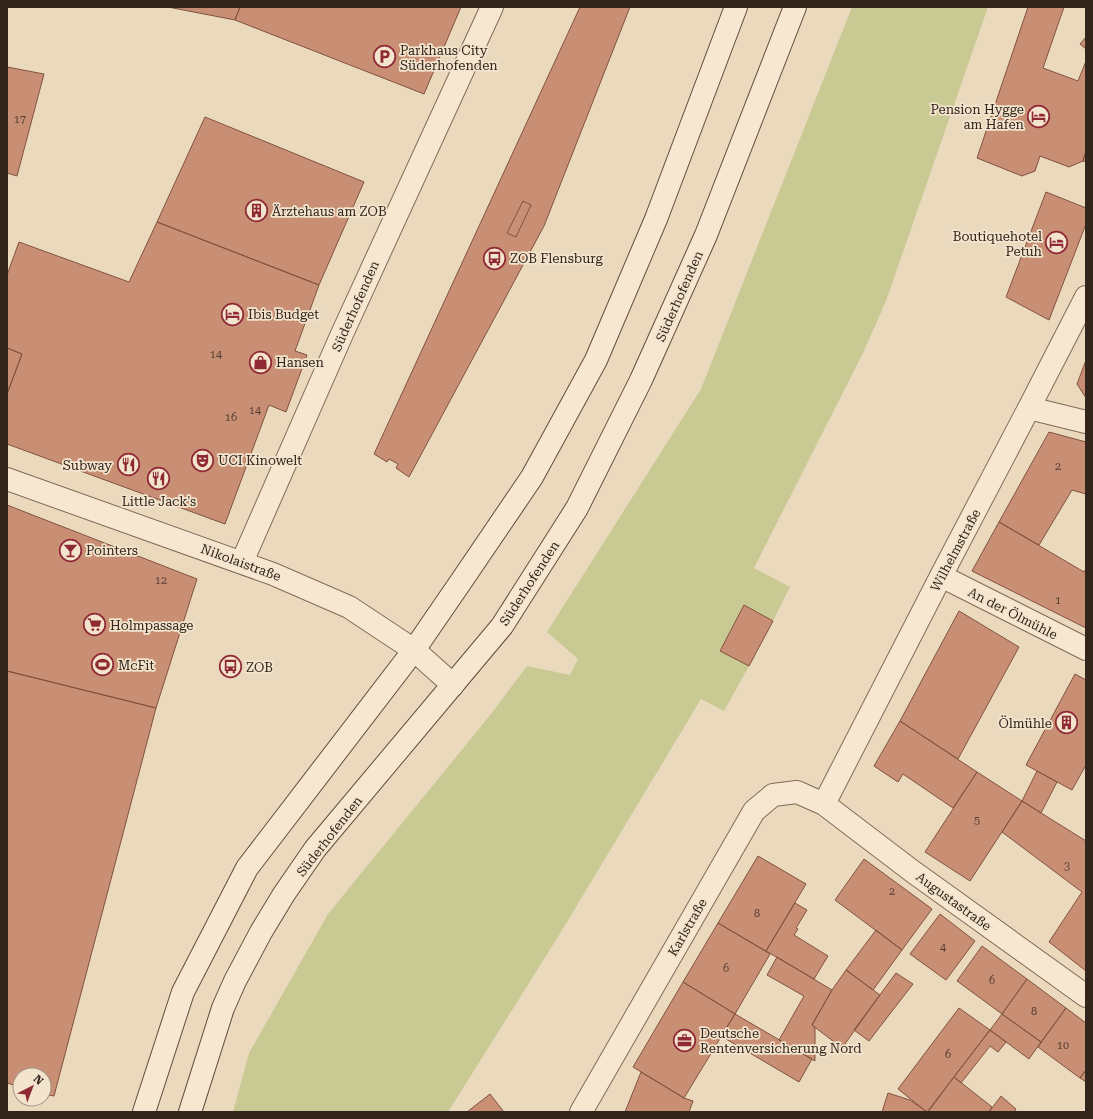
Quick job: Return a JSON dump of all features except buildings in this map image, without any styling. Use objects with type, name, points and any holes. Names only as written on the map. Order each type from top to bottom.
[{"type":"street","name":"Süderhofenden","points":[[242,562],[342,334],[492,7]]},
{"type":"street","points":[[144,1112],[183,992],[247,868],[414,650],[532,477],[596,360],[656,219],[736,7]]},
{"type":"street","name":"Süderhofenden","points":[[190,1112],[224,1008],[235,981],[261,932],[280,901],[315,849],[502,626],[577,508],[641,380],[706,235],[795,7]]},
{"type":"street","name":"Wilhelmstraße","points":[[824,804],[1086,297]]},
{"type":"street","points":[[1029,408],[1086,422]]},
{"type":"street","name":"Nikolaistraße","points":[[7,479],[242,562],[349,607],[414,650],[454,685]]},
{"type":"street","name":"An der Ölmühle","points":[[941,576],[1086,650]]},
{"type":"street","name":"Karlstraße","points":[[581,1112],[754,811],[773,795],[797,792],[824,804]]},
{"type":"street","name":"Augustastraße","points":[[824,804],[912,871],[1086,996]]},
{"type":"green space","points":[[852,7],[988,7],[886,301],[863,353],[754,568],[790,587],[773,621],[744,605],[720,650],[749,666],[724,711],[701,699],[561,932],[448,1112],[233,1112],[249,1053],[328,914],[491,714],[527,666],[570,675],[578,659],[547,632],[701,389]]},
{"type":"place","name":"Parkhaus City Süderhofenden","points":[[385,57]]},
{"type":"place","name":"Pension Hygge am Hafen","points":[[1039,116]]},
{"type":"place","name":"Ärztehaus am ZOB","points":[[257,211]]},
{"type":"place","name":"Boutiquehotel Petuh","points":[[1057,243]]},
{"type":"place","name":"ZOB Flensburg","points":[[495,258]]},
{"type":"place","name":"Ibis Budget","points":[[232,314]]},
{"type":"place","name":"Hansen","points":[[261,362]]},
{"type":"place","name":"UCI Kinowelt","points":[[202,460]]},
{"type":"place","name":"Subway","points":[[128,465]]},
{"type":"place","name":"Little Jack's","points":[[159,479]]},
{"type":"place","name":"Pointers","points":[[71,550]]},
{"type":"place","name":"Holmpassage","points":[[95,625]]},
{"type":"place","name":"McFit","points":[[102,665]]},
{"type":"place","name":"ZOB","points":[[231,667]]},
{"type":"place","name":"Ölmühle","points":[[1067,723]]},
{"type":"place","name":"Deutsche Rentenversicherung Nord","points":[[684,1040]]}]
